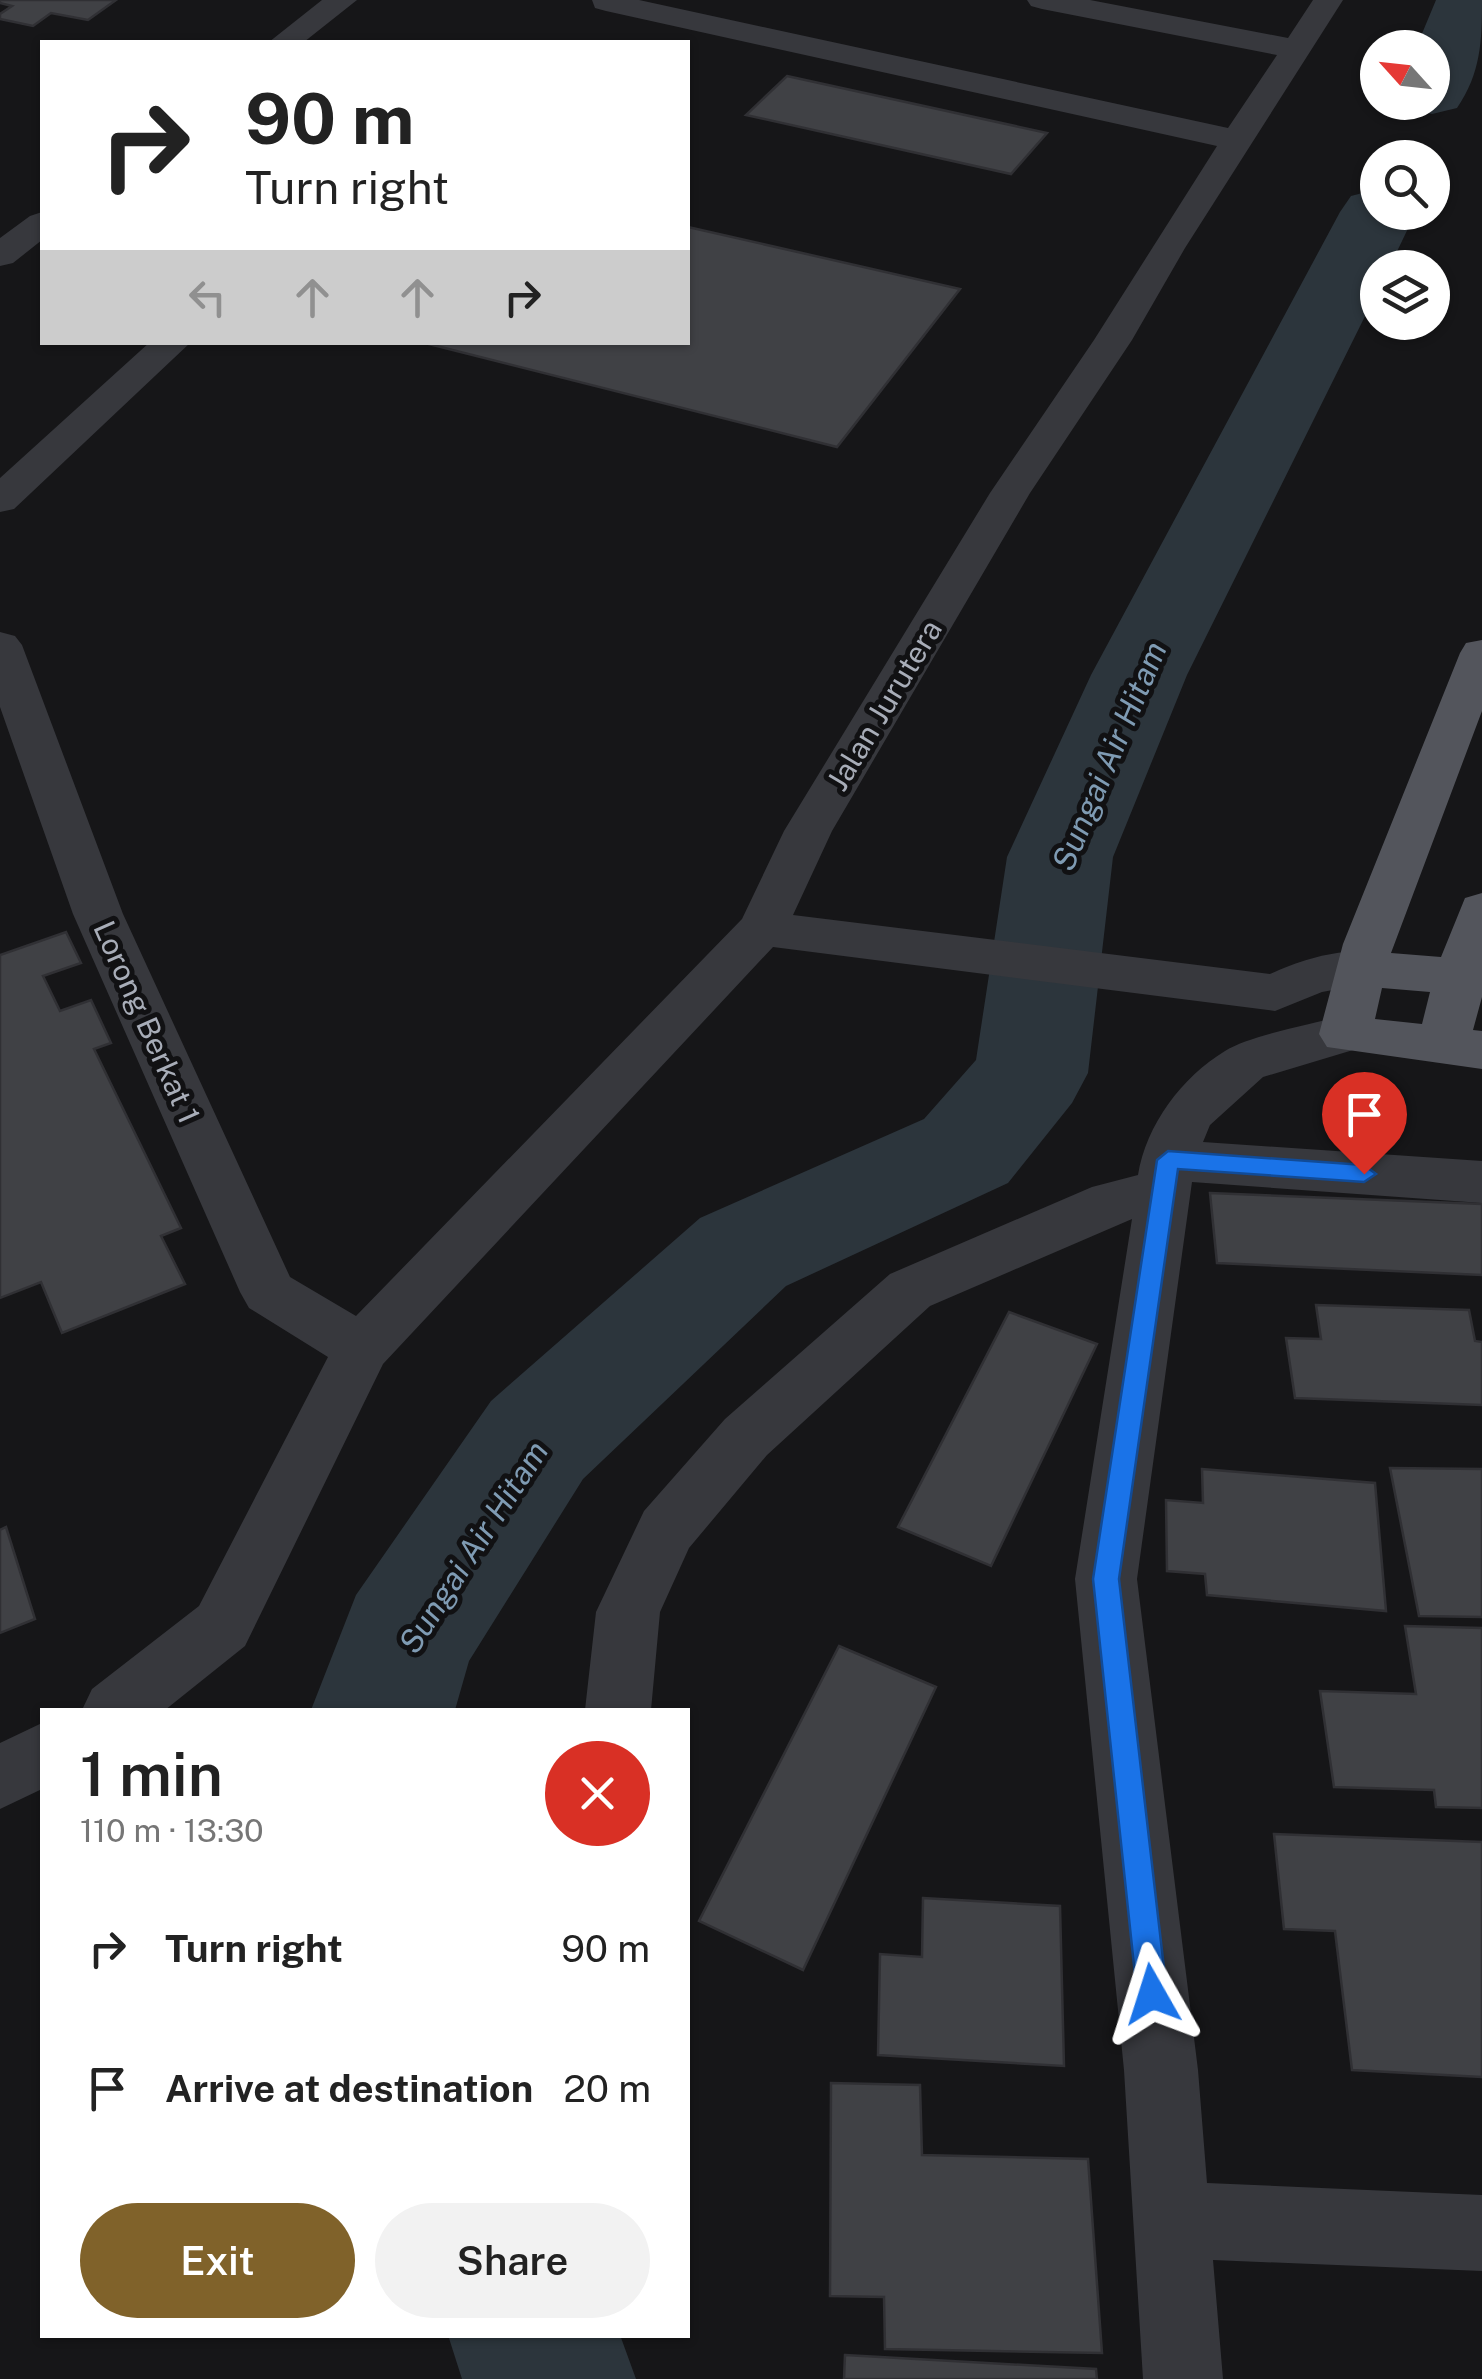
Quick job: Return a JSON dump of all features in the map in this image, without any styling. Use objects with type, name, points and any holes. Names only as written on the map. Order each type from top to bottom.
[{"type":"main road","points":[[1482,654],[1368,944],[1345,1034],[1463,1048],[1482,910]]},
{"type":"main road","points":[[1363,968],[1470,978]]},
{"type":"street","points":[[287,40],[342,0]]},
{"type":"street","points":[[1042,0],[1297,50]]},
{"type":"street","name":"Jalan Jurutera","points":[[118,1708],[222,1626],[362,1348],[762,928],[808,831],[1010,493],[1114,340],[1209,182],[1240,141],[1328,0]]},
{"type":"street","points":[[606,2],[1240,141]]},
{"type":"street","points":[[0,254],[40,224]]},
{"type":"street","points":[[0,500],[170,345]]},
{"type":"street","name":"Lorong Berkat 1","points":[[0,645],[22,768],[98,914],[269,1292],[362,1348]]},
{"type":"street","points":[[762,928],[1275,993],[1312,976],[1363,968]]},
{"type":"street","points":[[1275,993],[1303,1021],[1345,1034]]},
{"type":"street","points":[[618,1708],[628,1612],[666,1530],[746,1437],[910,1290],[1112,1202],[1174,1155],[1244,1063],[1345,1034]]},
{"type":"street","points":[[1174,1155],[1482,1182]]},
{"type":"street","points":[[1174,1155],[1106,1579],[1161,2070],[1183,2379]]},
{"type":"street","points":[[0,1778],[40,1755]]},
{"type":"street","points":[[1172,2220],[1482,2233]]},
{"type":"building","points":[[0,0],[116,0],[88,20],[51,13],[33,26],[0,19],[0,14],[12,6]]},
{"type":"building","points":[[787,76],[1047,133],[1011,174],[746,115]]},
{"type":"building","points":[[690,227],[960,289],[837,447],[433,345],[690,345]]},
{"type":"building","points":[[66,932],[81,963],[43,976],[60,1011],[91,1000],[111,1043],[94,1049],[181,1228],[161,1236],[185,1284],[62,1333],[41,1282],[0,1298],[0,955]]},
{"type":"building","points":[[1210,1193],[1482,1204],[1482,1275],[1217,1263]]},
{"type":"building","points":[[1316,1305],[1469,1310],[1475,1341],[1482,1342],[1482,1405],[1295,1398],[1286,1338],[1321,1339]]},
{"type":"building","points":[[1009,1312],[1097,1344],[991,1566],[898,1527]]},
{"type":"building","points":[[1390,1468],[1482,1469],[1482,1617],[1419,1616]]},
{"type":"building","points":[[1202,1469],[1375,1483],[1386,1611],[1207,1595],[1205,1574],[1167,1571],[1166,1500],[1203,1503]]},
{"type":"building","points":[[6,1527],[35,1619],[0,1633],[0,1530]]},
{"type":"building","points":[[1405,1626],[1482,1628],[1482,1808],[1436,1807],[1434,1790],[1334,1787],[1320,1691],[1416,1694]]},
{"type":"building","points":[[839,1646],[936,1687],[803,1970],[699,1921]]},
{"type":"building","points":[[1274,1834],[1482,1842],[1482,2077],[1352,2070],[1335,1931],[1284,1929]]},
{"type":"building","points":[[923,1898],[1060,1906],[1064,2066],[878,2055],[880,1954],[922,1957]]},
{"type":"building","points":[[831,2083],[920,2085],[922,2155],[1088,2159],[1102,2353],[885,2349],[884,2297],[830,2296]]},
{"type":"building","points":[[845,2355],[1096,2369],[1097,2379],[844,2379]]},
{"type":"waterway","name":"Sungai Air Hitam","points":[[1450,48],[1469,0]]},
{"type":"waterway","name":"Sungai Air Hitam","points":[[384,1708],[406,1639],[537,1440],[743,1252],[966,1151],[1031,1073],[1060,857],[1139,675],[1369,230]]},
{"type":"waterway","name":"Sungai Air Hitam","points":[[535,2338],[549,2379]]},
{"type":"route","points":[[1152,1994],[1106,1579],[1168,1160],[1364,1174]]}]
